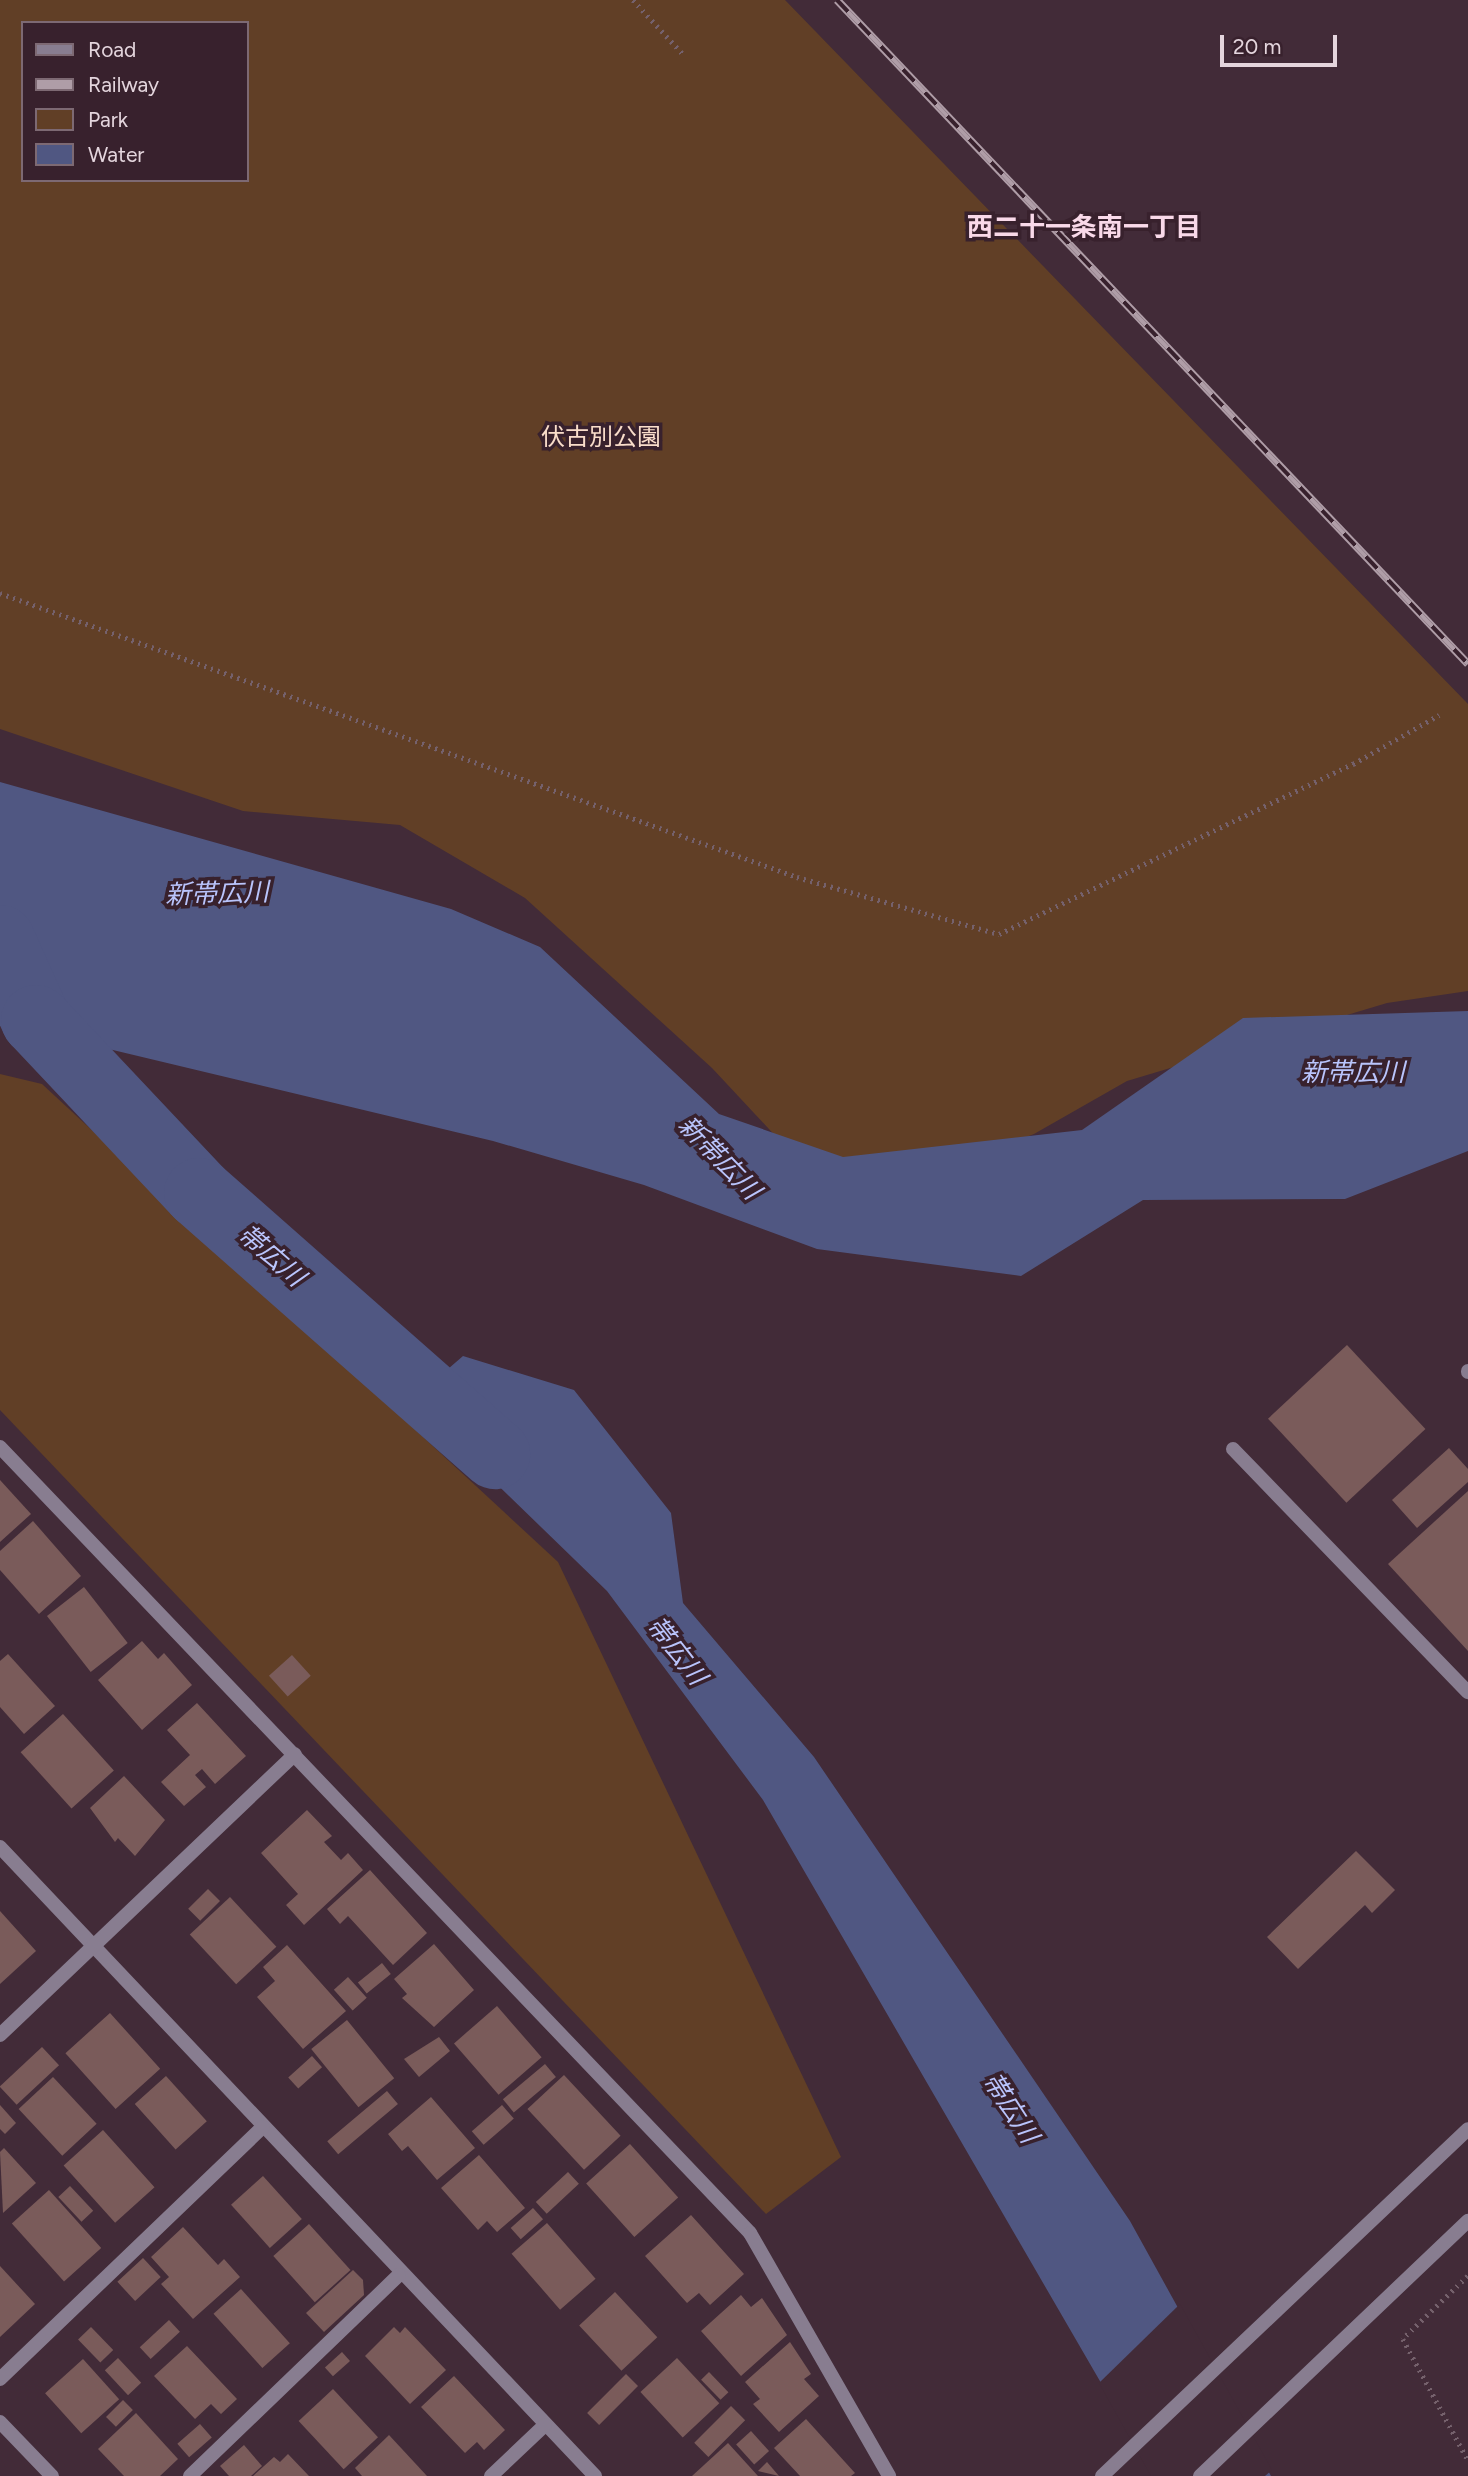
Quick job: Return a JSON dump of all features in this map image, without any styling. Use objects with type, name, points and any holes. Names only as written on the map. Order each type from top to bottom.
[{"type":"street","points":[[0,1447],[750,2233],[889,2476]]},
{"type":"street","points":[[1233,1449],[1468,1692]]},
{"type":"street","points":[[0,2035],[295,1754]]},
{"type":"street","points":[[0,1847],[95,1946],[399,2276],[595,2476]]},
{"type":"street","points":[[0,2379],[262,2127]]},
{"type":"street","points":[[1102,2476],[1468,2129]]},
{"type":"street","points":[[1200,2476],[1468,2221]]},
{"type":"street","points":[[190,2476],[399,2276]]},
{"type":"street","points":[[0,2421],[52,2476]]},
{"type":"street","points":[[491,2476],[545,2425]]},
{"type":"path","points":[[633,0],[683,54]]},
{"type":"path","points":[[0,593],[797,877],[999,934],[1353,764],[1439,715]]},
{"type":"path","points":[[1468,2276],[1404,2339],[1468,2460]]},
{"type":"green space","name":"伏古別公園","points":[[0,0],[785,0],[1468,704],[1468,991],[1387,1003],[1127,1081],[1034,1134],[906,1186],[781,1142],[712,1068],[525,898],[400,825],[243,811],[0,729]]},
{"type":"green space","points":[[0,1074],[42,1084],[558,1562],[841,2157],[766,2214],[0,1410]]},
{"type":"water","name":"新帯広川","points":[[0,782],[451,909],[540,947],[719,1114],[843,1157],[1082,1130],[1243,1018],[1468,1011],[1468,1151],[1345,1199],[1143,1200],[1021,1276],[817,1249],[644,1185],[493,1141],[0,1023]]},
{"type":"water","points":[[463,1356],[574,1390],[671,1513],[683,1603],[814,1757],[1130,2221],[1271,2476],[1155,2476],[763,1800],[607,1591],[411,1401]]},
{"type":"pier","points":[[1180,2304],[1272,2470],[1265,2476],[1151,2476],[1099,2383]]},
{"type":"building","points":[[1347,1345],[1425,1429],[1346,1503],[1268,1419]]},
{"type":"building","points":[[1449,1448],[1468,1469],[1468,1482],[1417,1528],[1392,1500]]},
{"type":"building","points":[[0,1480],[31,1514],[0,1542]]},
{"type":"building","points":[[1468,1491],[1468,1651],[1388,1564]]},
{"type":"building","points":[[33,1521],[81,1576],[39,1614],[0,1570],[0,1551]]},
{"type":"building","points":[[84,1587],[128,1643],[91,1672],[47,1616]]},
{"type":"building","points":[[142,1641],[158,1659],[164,1653],[192,1685],[142,1730],[98,1680]]},
{"type":"building","points":[[8,1654],[55,1706],[24,1734],[0,1707],[0,1661]]},
{"type":"building","points":[[292,1655],[311,1676],[288,1697],[269,1676]]},
{"type":"building","points":[[197,1703],[246,1756],[215,1784],[202,1769],[195,1775],[206,1787],[184,1806],[161,1782],[190,1755],[167,1730]]},
{"type":"building","points":[[63,1714],[114,1770],[71,1809],[21,1752]]},
{"type":"building","points":[[124,1776],[165,1820],[135,1856],[118,1838],[115,1842],[90,1808]]},
{"type":"building","points":[[307,1810],[332,1836],[324,1842],[341,1860],[348,1853],[363,1870],[304,1925],[286,1905],[298,1894],[261,1853]]},
{"type":"building","points":[[1356,1851],[1395,1890],[1372,1913],[1365,1905],[1298,1969],[1267,1937]]},
{"type":"building","points":[[370,1870],[427,1933],[393,1965],[348,1916],[340,1924],[327,1909]]},
{"type":"building","points":[[208,1889],[220,1901],[200,1921],[188,1909]]},
{"type":"building","points":[[230,1897],[276,1947],[236,1984],[190,1935]]},
{"type":"building","points":[[0,1911],[36,1951],[0,1984]]},
{"type":"building","points":[[434,1944],[474,1990],[434,2027],[402,1998],[407,1994],[394,1979]]},
{"type":"building","points":[[287,1945],[346,2011],[303,2049],[257,1997],[275,1981],[263,1967]]},
{"type":"building","points":[[382,1963],[391,1974],[367,1993],[358,1983]]},
{"type":"building","points":[[348,1977],[367,1998],[353,2011],[334,1990]]},
{"type":"building","points":[[497,2006],[542,2057],[499,2095],[454,2043]]},
{"type":"building","points":[[110,2013],[160,2069],[116,2109],[65,2053]]},
{"type":"building","points":[[347,2020],[394,2078],[358,2107],[311,2049]]},
{"type":"building","points":[[439,2037],[450,2051],[419,2077],[404,2059]]},
{"type":"building","points":[[42,2047],[59,2065],[17,2105],[0,2086]]},
{"type":"building","points":[[312,2056],[322,2067],[298,2089],[288,2077]]},
{"type":"building","points":[[545,2064],[556,2077],[514,2112],[503,2099]]},
{"type":"building","points":[[564,2075],[621,2136],[584,2170],[527,2109]]},
{"type":"building","points":[[166,2076],[207,2121],[176,2149],[135,2104]]},
{"type":"building","points":[[53,2077],[97,2124],[62,2156],[19,2109]]},
{"type":"building","points":[[387,2091],[398,2104],[338,2154],[327,2141]]},
{"type":"building","points":[[431,2097],[475,2148],[437,2180],[408,2146],[402,2151],[388,2134]]},
{"type":"building","points":[[0,2105],[16,2123],[5,2134],[0,2129]]},
{"type":"building","points":[[502,2105],[514,2119],[484,2145],[472,2131]]},
{"type":"building","points":[[103,2130],[155,2187],[115,2223],[64,2165]]},
{"type":"building","points":[[630,2144],[678,2198],[634,2237],[586,2183]]},
{"type":"building","points":[[4,2148],[36,2183],[3,2213],[0,2152]]},
{"type":"building","points":[[479,2155],[525,2208],[497,2232],[487,2221],[478,2230],[441,2188]]},
{"type":"building","points":[[568,2172],[579,2184],[547,2214],[536,2202]]},
{"type":"building","points":[[263,2176],[302,2219],[270,2248],[231,2205]]},
{"type":"building","points":[[70,2186],[93,2211],[81,2222],[58,2197]]},
{"type":"building","points":[[49,2190],[101,2248],[64,2281],[12,2223]]},
{"type":"building","points":[[533,2208],[543,2219],[521,2239],[511,2228]]},
{"type":"building","points":[[691,2215],[744,2274],[710,2305],[699,2293],[687,2303],[645,2256]]},
{"type":"building","points":[[547,2223],[596,2279],[560,2310],[512,2254]]},
{"type":"building","points":[[309,2224],[350,2270],[315,2302],[273,2256]]},
{"type":"building","points":[[183,2227],[218,2265],[224,2259],[240,2277],[193,2319],[161,2284],[169,2277],[151,2257]]},
{"type":"building","points":[[143,2258],[161,2277],[135,2301],[117,2282]]},
{"type":"building","points":[[0,2266],[35,2304],[0,2337]]},
{"type":"building","points":[[353,2270],[363,2280],[364,2295],[324,2332],[306,2313]]},
{"type":"building","points":[[241,2289],[290,2343],[262,2368],[214,2314]]},
{"type":"building","points":[[615,2292],[657,2337],[621,2371],[579,2325]]},
{"type":"building","points":[[741,2295],[751,2307],[762,2298],[787,2335],[741,2376],[701,2331]]},
{"type":"building","points":[[169,2320],[180,2332],[151,2359],[140,2347]]},
{"type":"building","points":[[91,2327],[113,2350],[100,2363],[78,2340]]},
{"type":"building","points":[[394,2327],[400,2333],[405,2327],[446,2370],[410,2404],[365,2356]]},
{"type":"building","points":[[790,2342],[811,2374],[804,2379],[819,2396],[779,2432],[753,2404],[760,2399],[745,2382]]},
{"type":"building","points":[[187,2346],[237,2399],[221,2414],[211,2404],[195,2419],[154,2376]]},
{"type":"building","points":[[342,2352],[350,2361],[333,2376],[325,2367]]},
{"type":"building","points":[[118,2358],[141,2383],[128,2395],[105,2370]]},
{"type":"building","points":[[677,2358],[719,2403],[683,2437],[640,2392]]},
{"type":"building","points":[[83,2359],[119,2399],[81,2433],[45,2393]]},
{"type":"building","points":[[709,2372],[728,2392],[721,2400],[701,2380]]},
{"type":"building","points":[[626,2374],[638,2386],[599,2425],[587,2413]]},
{"type":"building","points":[[454,2376],[505,2430],[484,2450],[477,2442],[465,2453],[421,2407]]},
{"type":"building","points":[[333,2389],[378,2437],[344,2469],[299,2421]]},
{"type":"building","points":[[123,2400],[133,2410],[116,2427],[106,2417]]},
{"type":"building","points":[[731,2406],[745,2420],[708,2457],[694,2443]]},
{"type":"building","points":[[136,2413],[178,2459],[160,2476],[124,2476],[98,2449]]},
{"type":"building","points":[[806,2419],[855,2473],[851,2476],[800,2476],[774,2448]]},
{"type":"building","points":[[200,2424],[212,2438],[189,2457],[177,2444]]},
{"type":"building","points":[[751,2431],[769,2451],[754,2464],[736,2444]]},
{"type":"building","points":[[389,2435],[427,2476],[362,2476],[355,2468]]},
{"type":"building","points":[[728,2443],[758,2476],[692,2476]]},
{"type":"building","points":[[244,2445],[262,2466],[251,2476],[229,2476],[220,2466]]},
{"type":"building","points":[[288,2454],[309,2476],[253,2476],[274,2457],[280,2462]]},
{"type":"building","points":[[767,2462],[779,2476],[758,2471]]},
{"type":"waterway","name":"帯広川","points":[[0,940],[36,1020],[199,1193],[495,1454]]},
{"type":"railway","points":[[837,0],[1468,664]]},
{"type":"district","name":"西二十一条南一丁目","points":[[1084,228]]}]
